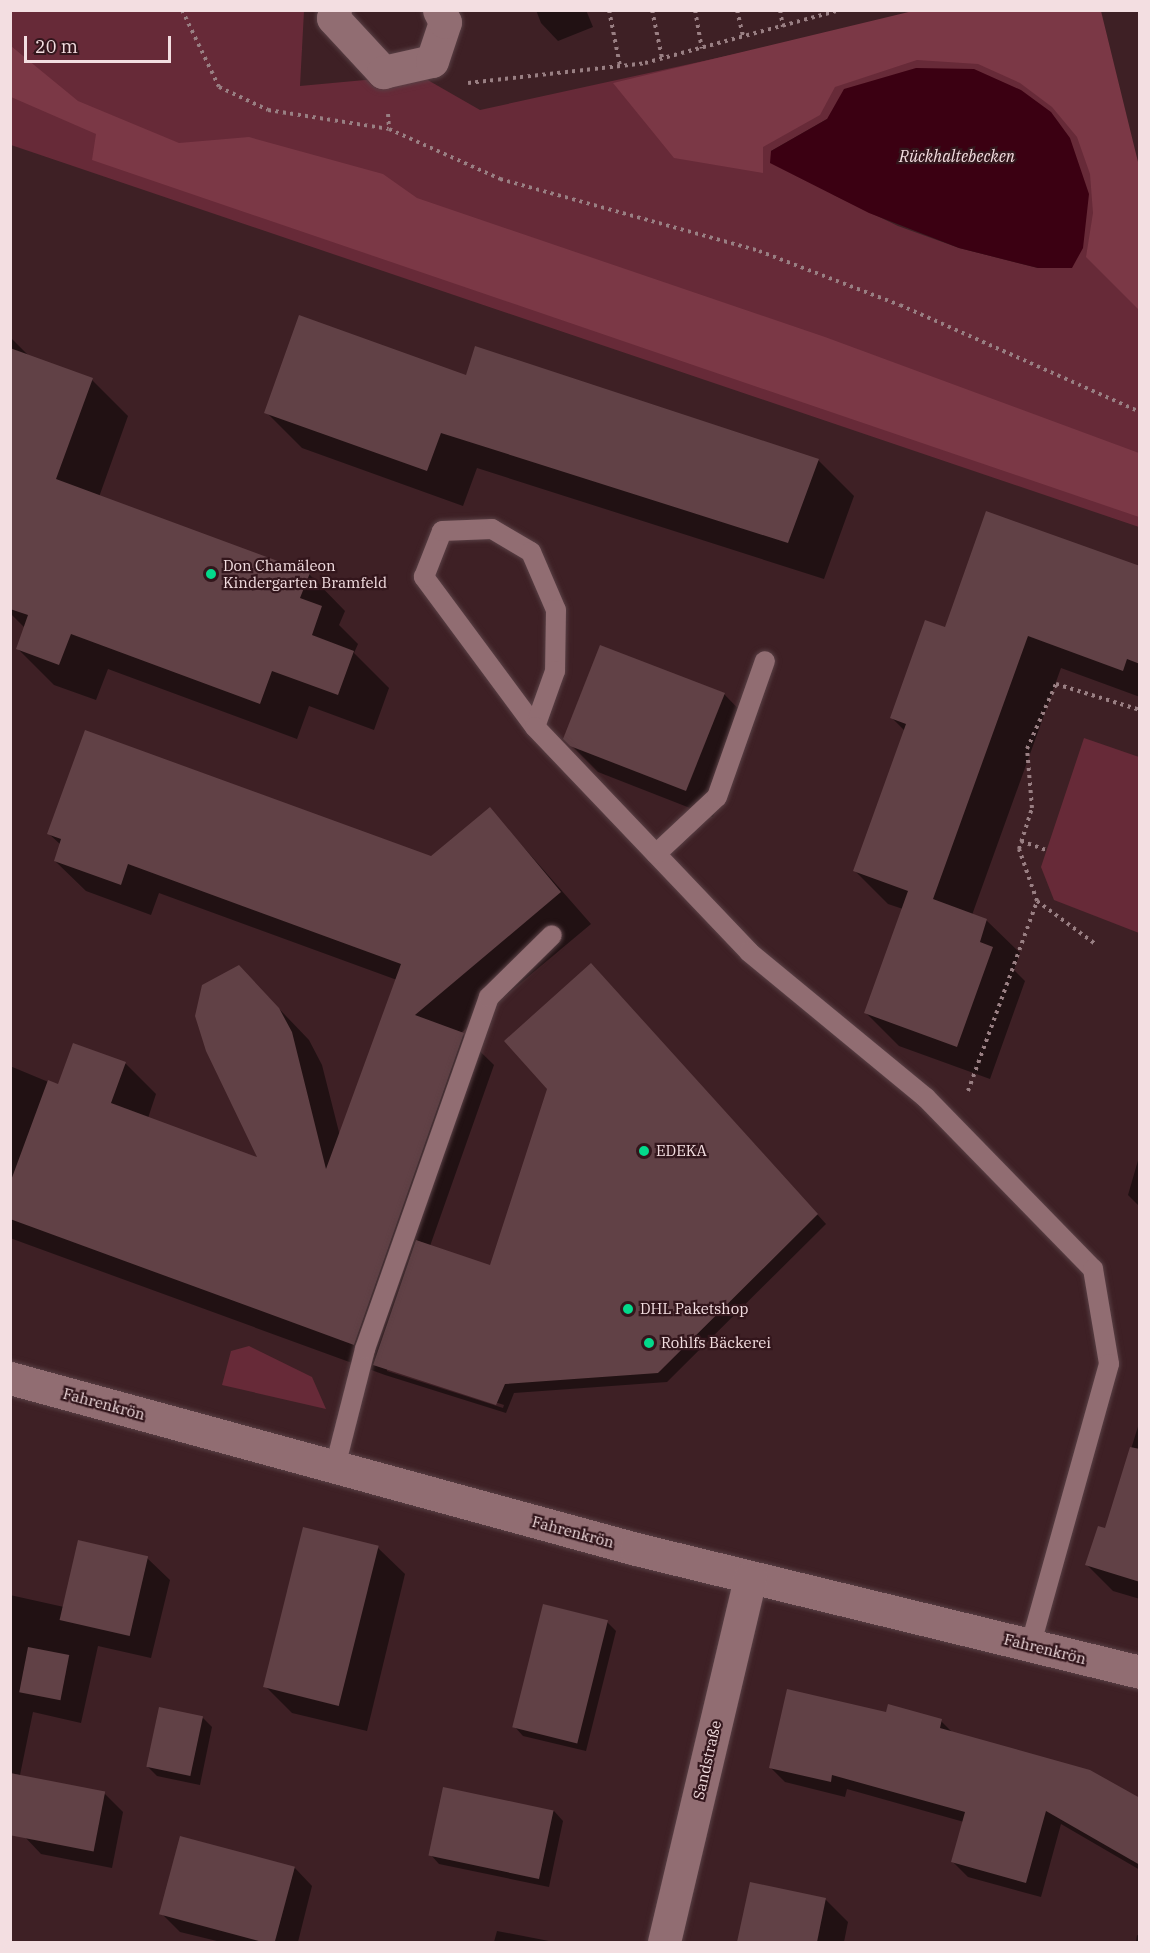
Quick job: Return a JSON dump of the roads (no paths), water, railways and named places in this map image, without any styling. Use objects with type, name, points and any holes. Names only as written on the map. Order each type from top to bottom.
[{"type":"street","points":[[334,10],[333,18],[383,72],[432,61],[445,22],[439,10]]},
{"type":"street","name":"Fahrenkrön","points":[[10,1378],[750,1578],[1140,1672]]},
{"type":"street","name":"Sandstraße","points":[[664,1942],[750,1578]]},
{"type":"lane","points":[[535,727],[555,671],[556,610],[531,552],[492,529],[442,531],[424,577],[535,727],[749,952],[926,1098],[1094,1269],[1109,1364],[1030,1646]]},
{"type":"lane","points":[[656,854],[717,797],[765,661]]},
{"type":"lane","points":[[335,1467],[364,1349],[489,997],[552,935]]},
{"type":"water","name":"Rückhaltebecken","points":[[916,68],[974,69],[1021,90],[1051,112],[1070,138],[1089,194],[1083,248],[1072,268],[1038,268],[959,248],[869,213],[770,163],[771,151],[827,119],[844,89]]},
{"type":"place","name":"Don Chamäleon Kindergarten Bramfeld","points":[[211,574]]},
{"type":"place","name":"EDEKA","points":[[644,1151]]},
{"type":"place","name":"DHL Paketshop","points":[[628,1309]]},
{"type":"place","name":"Rohlfs Bäckerei","points":[[649,1343]]}]
